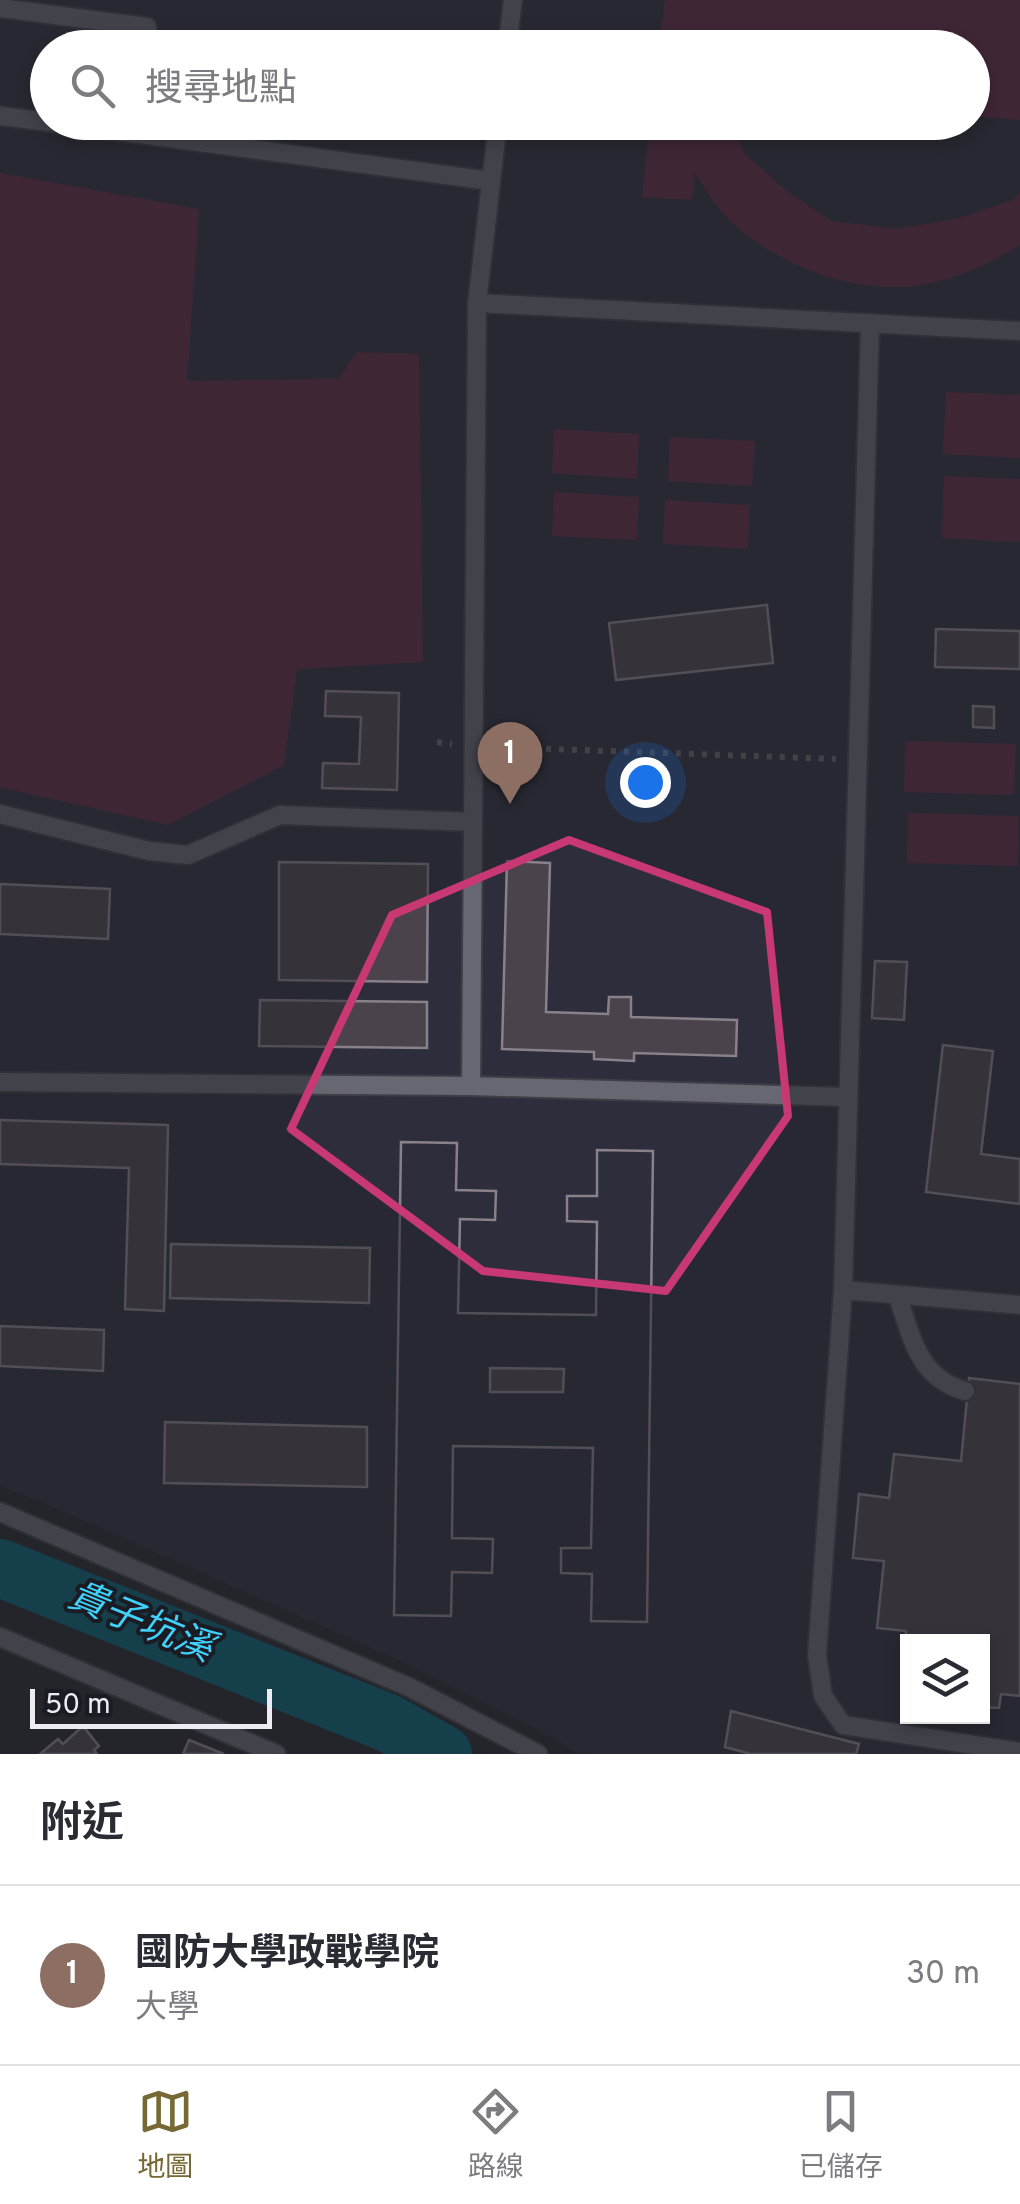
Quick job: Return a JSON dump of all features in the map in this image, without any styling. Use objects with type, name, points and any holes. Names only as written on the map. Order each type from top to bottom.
[{"type":"lane","points":[[509,30],[513,0]]},
{"type":"lane","points":[[0,8],[147,30]]},
{"type":"lane","points":[[0,116],[30,120]]},
{"type":"lane","points":[[216,140],[492,181]]},
{"type":"lane","points":[[472,1086],[477,303],[496,140]]},
{"type":"lane","points":[[477,303],[1020,331]]},
{"type":"lane","points":[[870,323],[843,1290],[817,1655],[823,1696],[842,1725],[1020,1752]]},
{"type":"lane","points":[[0,814],[150,851],[188,855],[280,815],[473,822]]},
{"type":"lane","points":[[0,1082],[472,1086],[848,1096]]},
{"type":"lane","points":[[843,1290],[1020,1304]]},
{"type":"lane","points":[[897,1294],[920,1359],[948,1386],[965,1391]]},
{"type":"lane","points":[[0,1512],[412,1688],[538,1754]]},
{"type":"lane","points":[[0,1637],[276,1754]]},
{"type":"path","points":[[437,742],[858,760]]},
{"type":"highlighted area","points":[[569,840],[767,912],[788,1116],[666,1291],[483,1271],[291,1129],[392,915]]},
{"type":"shaded area","points":[[0,0],[1020,0],[1020,1754],[580,1754],[407,1664],[0,1486]]},
{"type":"shaded area","points":[[665,0],[1020,0],[1020,120],[990,117],[990,30],[661,30]]},
{"type":"shaded area","points":[[648,140],[739,140],[745,154],[788,192],[831,221],[897,229],[960,218],[1013,200],[1020,191],[1020,245],[952,277],[927,284],[875,286],[798,266],[752,239],[717,206],[695,173],[692,200],[642,197]]},
{"type":"shaded area","points":[[0,173],[199,209],[187,381],[338,379],[357,352],[419,354],[423,662],[297,669],[284,765],[168,825],[0,787]]},
{"type":"shaded area","points":[[946,392],[1020,395],[1020,458],[943,454]]},
{"type":"shaded area","points":[[554,429],[639,434],[637,479],[552,473]]},
{"type":"shaded area","points":[[670,437],[755,441],[752,486],[668,481]]},
{"type":"shaded area","points":[[944,476],[1020,479],[1020,542],[942,538]]},
{"type":"shaded area","points":[[554,492],[639,497],[637,540],[552,536]]},
{"type":"shaded area","points":[[665,500],[750,505],[748,549],[663,544]]},
{"type":"shaded area","points":[[905,741],[1016,744],[1014,795],[904,792]]},
{"type":"shaded area","points":[[908,813],[1019,816],[1018,866],[907,863]]},
{"type":"building","points":[[767,605],[773,663],[616,680],[609,623]]},
{"type":"building","points":[[936,629],[1020,631],[1020,669],[935,667]]},
{"type":"building","points":[[326,691],[399,693],[397,790],[322,788],[323,763],[359,764],[361,717],[325,716]]},
{"type":"building","points":[[973,706],[994,707],[994,728],[973,727]]},
{"type":"building","points":[[507,861],[550,863],[546,1012],[608,1014],[609,997],[631,997],[631,1017],[737,1020],[736,1056],[634,1053],[634,1061],[594,1059],[594,1052],[502,1049]]},
{"type":"building","points":[[279,862],[428,864],[427,982],[279,980]]},
{"type":"building","points":[[0,884],[110,889],[108,939],[0,934]]},
{"type":"building","points":[[875,961],[907,962],[904,1020],[872,1018]]},
{"type":"building","points":[[260,1000],[427,1002],[427,1048],[259,1046]]},
{"type":"building","points":[[943,1045],[993,1051],[981,1154],[1020,1159],[1020,1204],[926,1192]]},
{"type":"building","points":[[0,1120],[168,1125],[164,1311],[125,1309],[129,1168],[0,1164]]},
{"type":"building","points":[[401,1142],[457,1143],[456,1190],[496,1191],[495,1220],[460,1219],[458,1313],[596,1315],[597,1222],[567,1221],[567,1196],[597,1196],[597,1150],[653,1151],[647,1622],[591,1621],[592,1574],[561,1573],[561,1548],[591,1548],[593,1448],[453,1446],[452,1538],[493,1539],[492,1573],[452,1572],[451,1616],[394,1615]],"holes":[[[490,1368],[564,1369],[563,1392],[490,1392]]]},
{"type":"building","points":[[401,1142],[457,1143],[456,1190],[496,1191],[495,1220],[460,1219],[458,1313],[596,1315],[597,1222],[567,1221],[567,1196],[597,1196],[597,1150],[653,1151],[647,1622],[591,1621],[592,1574],[561,1573],[561,1548],[591,1548],[593,1448],[453,1446],[452,1538],[493,1539],[492,1573],[452,1572],[451,1616],[394,1615]]},
{"type":"building","points":[[171,1244],[370,1248],[369,1303],[170,1298]]},
{"type":"building","points":[[0,1326],[104,1330],[103,1371],[0,1366]]},
{"type":"building","points":[[969,1378],[1020,1384],[1020,1696],[1001,1694],[999,1708],[990,1707],[990,1634],[906,1634],[877,1628],[884,1561],[853,1558],[859,1494],[889,1498],[894,1454],[961,1461]]},
{"type":"building","points":[[165,1422],[367,1427],[367,1487],[164,1483]]},
{"type":"building","points":[[731,1711],[859,1744],[856,1754],[751,1754],[725,1747]]},
{"type":"building","points":[[83,1726],[99,1746],[94,1750],[97,1754],[40,1754],[58,1739],[63,1744]]},
{"type":"building","points":[[189,1740],[224,1754],[183,1754]]},
{"type":"waterway","name":"貴子坑溪","points":[[0,1568],[388,1723],[443,1754]]},
{"type":"place","name":"國防大學政戰學院","points":[[510,804]]}]
